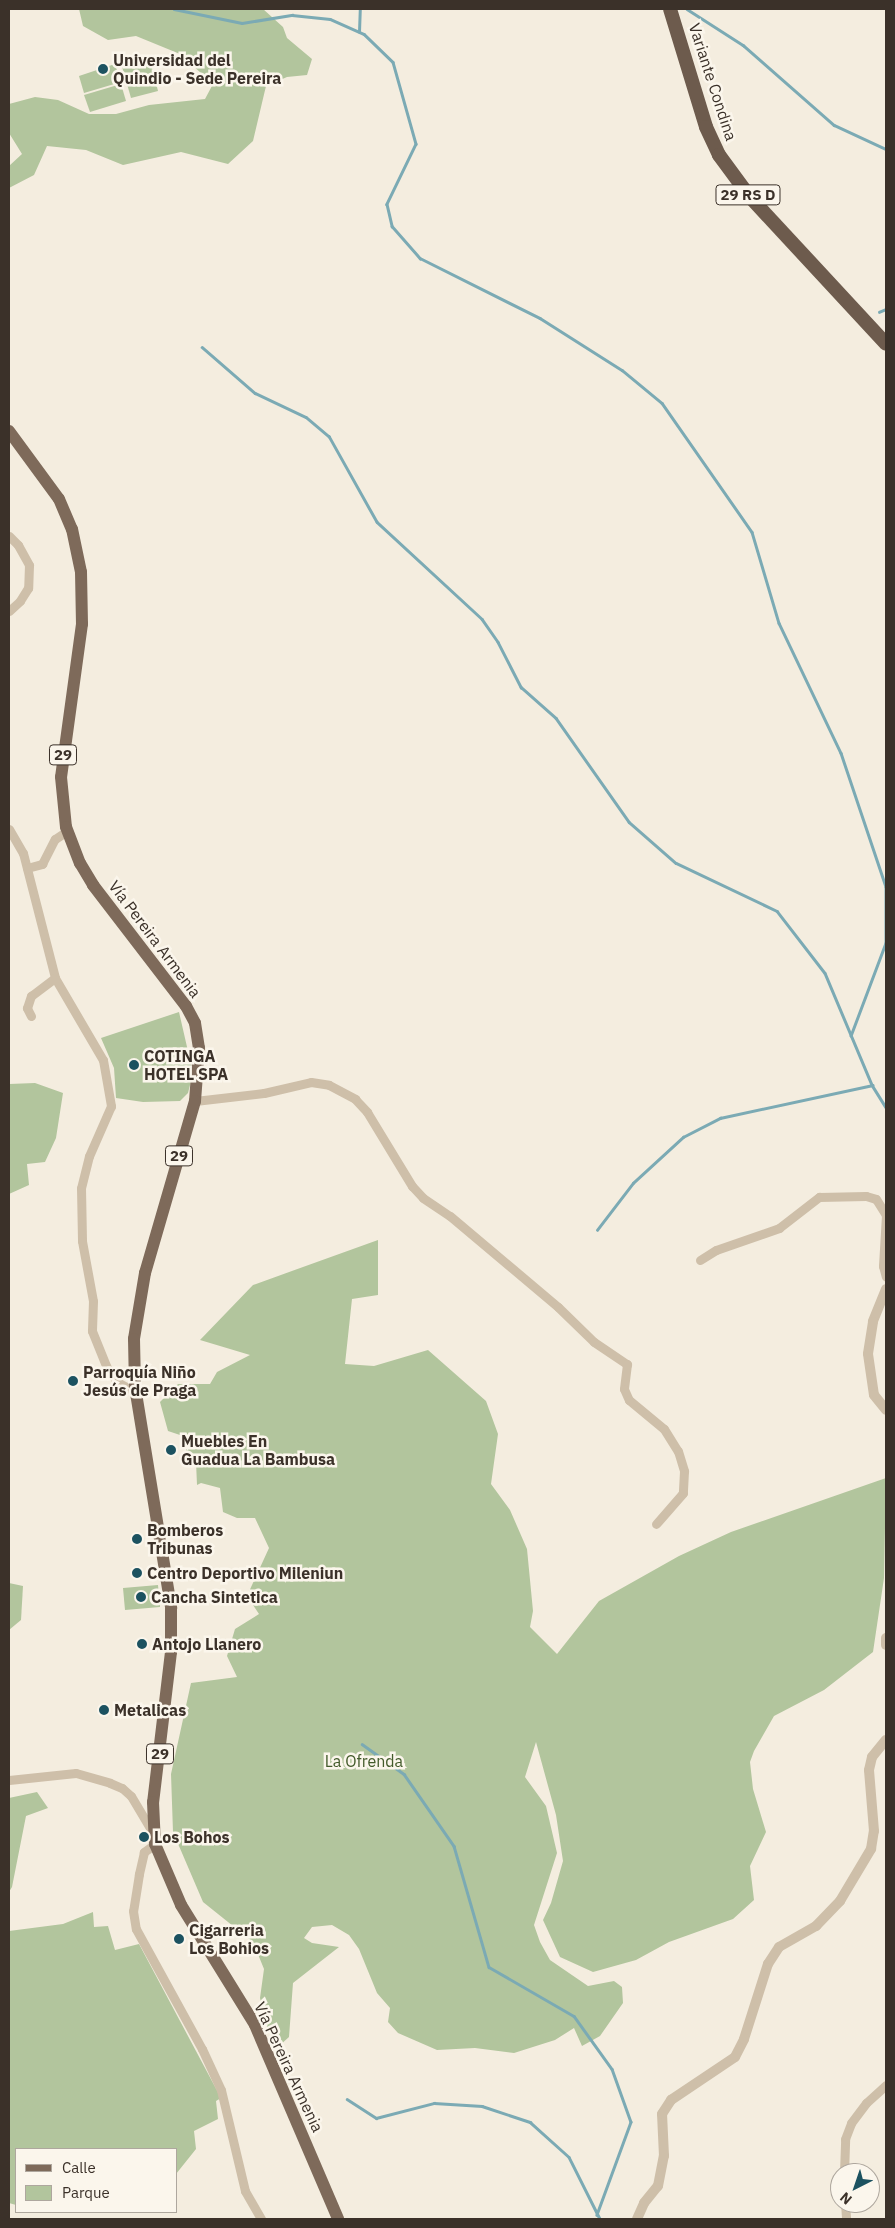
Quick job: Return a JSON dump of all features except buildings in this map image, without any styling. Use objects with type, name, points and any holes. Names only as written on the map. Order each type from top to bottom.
[{"type":"highway","name":"Variante Condina","points":[[670,9],[706,127],[719,155],[750,197],[886,344]]},
{"type":"main road","name":"Vía Pereira Armenia","points":[[9,431],[59,499],[72,530],[81,572],[82,624],[61,776],[67,831],[80,863],[93,885],[169,980],[195,1024],[199,1048],[195,1101],[140,1292],[134,1339],[136,1392],[171,1608],[171,1652],[153,1802],[154,1839],[182,1905],[255,2025],[338,2219]]},
{"type":"street","points":[[9,536],[18,545],[29,565],[28,588],[20,601],[9,610]]},
{"type":"street","points":[[9,829],[17,839],[27,868],[55,978],[103,1060],[111,1106],[89,1156],[81,1188],[82,1241],[93,1301],[92,1331],[106,1366],[118,1382],[136,1392]]},
{"type":"street","points":[[27,868],[42,864],[55,839],[67,831]]},
{"type":"street","points":[[31,1016],[27,1008],[31,996],[55,978]]},
{"type":"street","points":[[195,1101],[264,1093],[311,1082],[329,1084],[355,1099],[367,1112],[412,1186],[423,1198],[450,1216],[558,1307],[594,1342],[627,1364],[624,1389],[629,1400],[664,1429],[678,1450],[684,1471],[683,1493],[656,1524]]},
{"type":"street","points":[[700,1260],[716,1250],[779,1228],[819,1197],[866,1196],[876,1200],[886,1215],[883,1266],[886,1277]]},
{"type":"street","points":[[886,1288],[873,1322],[868,1354],[874,1395],[886,1410]]},
{"type":"street","points":[[886,1638],[886,1645]]},
{"type":"street","points":[[637,2219],[644,2203],[658,2186],[664,2156],[662,2114],[671,2100],[735,2056],[744,2039],[768,1964],[779,1948],[816,1926],[840,1901],[871,1849],[874,1831],[869,1770],[872,1757],[886,1740]]},
{"type":"street","points":[[9,1780],[76,1773],[122,1788],[131,1796],[154,1839],[144,1852],[138,1874],[133,1911],[136,1929],[202,2049],[220,2090],[245,2191],[261,2219]]},
{"type":"street","points":[[844,2163],[845,2139],[851,2123],[866,2103],[886,2085]]},
{"type":"green space","points":[[79,9],[263,9],[283,27],[287,38],[312,59],[307,75],[287,77],[266,86],[253,141],[228,164],[181,152],[123,165],[86,150],[47,146],[34,175],[9,188],[9,166],[22,154],[9,133],[9,104],[35,97],[58,100],[89,114],[116,114],[149,105],[205,99],[213,84],[180,54],[136,36],[108,40],[83,26]]},
{"type":"green space","points":[[149,56],[158,91],[131,98],[121,63]]},
{"type":"green space","points":[[115,64],[121,82],[84,93],[79,76]]},
{"type":"green space","points":[[121,84],[126,101],[90,112],[84,95]]},
{"type":"green space","points":[[179,1012],[193,1073],[188,1093],[180,1101],[143,1102],[116,1098],[114,1068],[101,1038]]},
{"type":"green space","points":[[35,1083],[63,1093],[56,1138],[45,1162],[27,1164],[29,1185],[9,1194],[9,1084]]},
{"type":"green space","name":"La Ofrenda","points":[[378,1240],[378,1295],[352,1299],[345,1364],[374,1366],[428,1350],[486,1401],[498,1434],[491,1484],[510,1510],[527,1549],[533,1611],[530,1627],[557,1654],[599,1601],[679,1556],[731,1532],[886,1478],[884,1578],[873,1652],[824,1690],[774,1716],[754,1751],[750,1762],[753,1789],[766,1832],[750,1866],[754,1900],[733,1919],[669,1942],[636,1960],[593,1972],[560,1957],[543,1920],[551,1903],[563,1861],[556,1815],[536,1742],[525,1777],[546,1806],[557,1853],[534,1925],[540,1942],[550,1960],[588,1986],[614,1981],[622,1987],[623,2003],[600,2036],[582,2046],[574,2028],[555,2040],[514,2053],[475,2048],[437,2050],[398,2033],[388,2022],[390,2008],[377,1993],[359,1949],[349,1935],[332,1925],[312,1927],[304,1938],[312,1943],[339,1947],[293,1983],[289,2037],[279,2046],[268,2031],[260,1998],[264,1969],[253,1942],[203,1902],[173,1832],[171,1774],[191,1683],[237,1677],[227,1656],[235,1629],[259,1614],[247,1596],[269,1548],[255,1518],[237,1518],[223,1512],[220,1488],[201,1483],[197,1485],[196,1462],[189,1462],[183,1436],[168,1431],[160,1402],[178,1384],[210,1384],[217,1372],[250,1355],[200,1340],[253,1285]]},
{"type":"green space","points":[[9,1583],[23,1586],[21,1620],[9,1630]]},
{"type":"green space","name":"Cancha Sintetica","points":[[158,1585],[160,1607],[125,1610],[123,1588]]},
{"type":"green space","points":[[37,1792],[48,1808],[26,1816],[12,1887],[9,1892],[9,1798]]},
{"type":"green space","points":[[93,1912],[94,1927],[108,1926],[115,1950],[139,1944],[221,2098],[216,2101],[218,2119],[194,2131],[196,2149],[178,2172],[178,2148],[15,2148],[15,2205],[9,2203],[9,1931],[63,1924]]},
{"type":"waterway","points":[[174,9],[242,23],[292,15],[330,19],[364,34],[393,62],[416,144],[387,204],[392,226],[420,258],[540,318],[622,370],[662,403],[752,532],[779,623],[841,753],[886,887],[886,943],[851,1036]]},
{"type":"waterway","points":[[359,32],[360,9]]},
{"type":"waterway","points":[[687,9],[743,45],[834,125],[886,149]]},
{"type":"waterway","points":[[879,312],[886,309]]},
{"type":"waterway","points":[[202,347],[255,393],[306,417],[329,436],[377,522],[482,619],[498,642],[521,687],[556,718],[629,822],[676,863],[777,911],[825,973],[872,1085],[886,1107]]},
{"type":"waterway","points":[[597,1230],[633,1183],[683,1137],[720,1118],[872,1085]]},
{"type":"waterway","points":[[362,1744],[404,1774],[454,1846],[489,1967],[574,2016],[612,2069],[631,2122],[597,2215]]},
{"type":"waterway","points":[[347,2099],[376,2118],[434,2103],[482,2106],[530,2122],[569,2157],[600,2219]]},
{"type":"place","name":"Universidad del Quindio - Sede Pereira","points":[[103,69]]},
{"type":"place","name":"COTINGA HOTEL SPA","points":[[134,1065]]},
{"type":"place","name":"Parroquía Niño Jesús de Praga","points":[[73,1381]]},
{"type":"place","name":"Muebles En Guadua La Bambusa","points":[[171,1450]]},
{"type":"place","name":"Bomberos Tribunas","points":[[137,1539]]},
{"type":"place","name":"Centro Deportivo Mileniun","points":[[137,1573]]},
{"type":"place","name":"Cancha Sintetica","points":[[141,1597]]},
{"type":"place","name":"Antojo Llanero","points":[[142,1644]]},
{"type":"place","name":"Metalicas","points":[[104,1710]]},
{"type":"place","name":"Los Bohos","points":[[144,1837]]},
{"type":"place","name":"Cigarreria Los Bohios","points":[[179,1939]]}]
